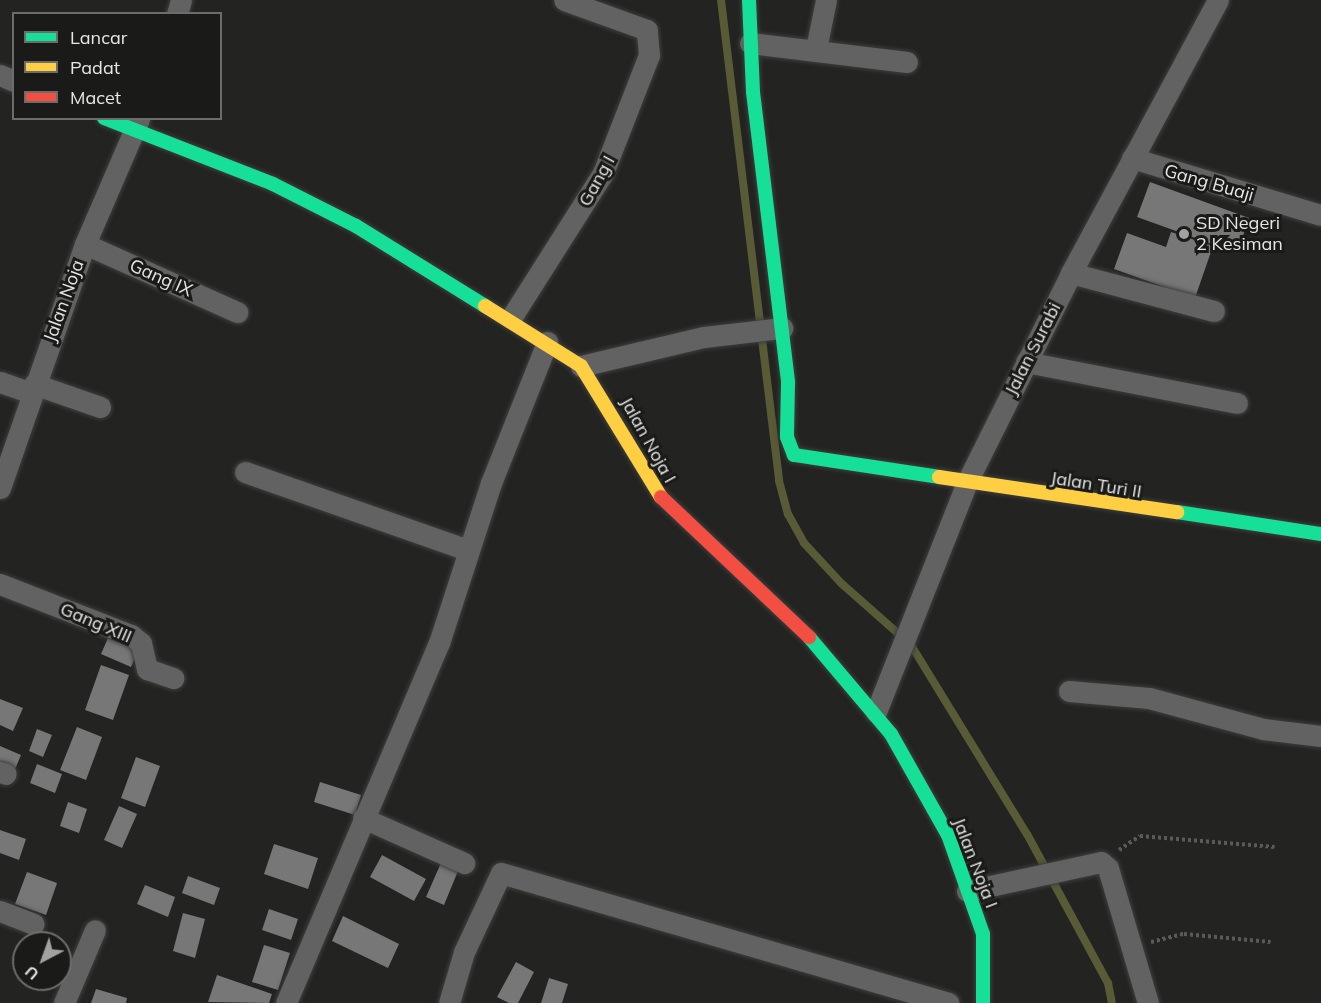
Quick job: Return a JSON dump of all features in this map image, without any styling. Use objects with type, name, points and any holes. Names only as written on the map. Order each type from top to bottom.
[{"type":"street","name":"Gang I","points":[[511,318],[615,150],[649,55],[647,30],[564,0]]},
{"type":"street","name":"Jalan Turi II","points":[[749,0],[750,43],[789,448],[799,457],[1321,534]]},
{"type":"street","points":[[816,49],[826,0]]},
{"type":"street","name":"Jalan Surabi","points":[[876,712],[916,616],[967,482],[1071,273],[1218,0]]},
{"type":"street","points":[[750,43],[816,49],[907,62]]},
{"type":"street","name":"Jalan Noja I","points":[[115,120],[136,124],[306,200],[511,318],[581,366],[652,489],[744,570],[876,712],[948,835],[983,934],[983,1003]]},
{"type":"street","name":"Jalan Noja","points":[[0,488],[85,244],[136,124]]},
{"type":"street","name":"Gang Buaji","points":[[1132,158],[1321,215]]},
{"type":"street","name":"Gang IX","points":[[85,244],[237,312]]},
{"type":"street","points":[[1071,273],[1214,311]]},
{"type":"street","points":[[581,366],[732,333],[777,329]]},
{"type":"street","points":[[286,1003],[439,643],[468,550],[547,342]]},
{"type":"street","points":[[1026,362],[1237,403]]},
{"type":"street","points":[[0,382],[100,407]]},
{"type":"street","points":[[244,472],[468,550]]},
{"type":"street","name":"Gang XIII","points":[[0,584],[131,635],[141,643],[147,669],[173,678]]},
{"type":"street","points":[[1069,691],[1149,698],[1263,729],[1321,736]]},
{"type":"street","points":[[363,818],[464,863]]},
{"type":"street","points":[[967,891],[1091,864],[1108,868],[1133,946],[1148,1003]]},
{"type":"street","points":[[449,1003],[464,952],[501,873],[949,1003]]},
{"type":"street","points":[[0,911],[34,924]]},
{"type":"street","points":[[64,1003],[95,930]]},
{"type":"path","points":[[1091,864],[1140,836],[1275,847]]},
{"type":"path","points":[[1133,946],[1184,934],[1271,942]]},
{"type":"building","points":[[1150,182],[1249,218],[1237,253],[1137,217]]},
{"type":"building","points":[[1171,232],[1213,246],[1195,298],[1114,269],[1127,233],[1166,247]]},
{"type":"building","points":[[108,638],[138,651],[131,667],[101,654]]},
{"type":"building","points":[[101,665],[129,675],[113,720],[85,710]]},
{"type":"building","points":[[0,699],[23,708],[13,731],[0,725]]},
{"type":"building","points":[[77,727],[102,737],[86,780],[60,770]]},
{"type":"building","points":[[37,729],[52,735],[43,757],[29,751]]},
{"type":"building","points":[[0,746],[21,755],[13,774],[0,769]]},
{"type":"building","points":[[136,757],[160,766],[145,807],[121,798]]},
{"type":"building","points":[[37,764],[62,774],[55,793],[30,783]]},
{"type":"building","points":[[320,782],[361,795],[355,815],[314,802]]},
{"type":"building","points":[[68,802],[87,809],[79,833],[60,826]]},
{"type":"building","points":[[119,806],[137,814],[122,848],[104,840]]},
{"type":"building","points":[[0,830],[26,839],[19,860],[0,853]]},
{"type":"building","points":[[274,844],[318,858],[308,889],[264,874]]},
{"type":"building","points":[[382,855],[426,879],[414,901],[370,877]]},
{"type":"building","points":[[441,863],[458,871],[444,905],[426,897]]},
{"type":"building","points":[[27,872],[57,883],[46,915],[15,904]]},
{"type":"building","points":[[188,876],[220,888],[214,905],[182,893]]},
{"type":"building","points":[[145,885],[175,897],[168,917],[137,904]]},
{"type":"building","points":[[269,909],[298,919],[291,940],[262,930]]},
{"type":"building","points":[[183,913],[205,919],[195,958],[173,951]]},
{"type":"building","points":[[343,916],[399,944],[388,968],[332,941]]},
{"type":"building","points":[[264,945],[290,953],[278,990],[252,982]]},
{"type":"building","points":[[516,962],[534,972],[518,1003],[509,1003],[497,997]]},
{"type":"building","points":[[217,975],[272,994],[269,1003],[208,1002]]},
{"type":"building","points":[[549,978],[568,984],[562,1003],[541,1003]]},
{"type":"building","points":[[96,989],[127,998],[126,1003],[91,1003]]},
{"type":"waterway","points":[[721,0],[779,481],[788,514],[804,543],[841,583],[911,645],[1027,834],[1108,983],[1112,1003]]},
{"type":"traffic: fast","points":[[749,0],[753,92],[788,383],[787,437],[794,455],[939,477]]},
{"type":"traffic: fast","points":[[109,120],[273,184],[356,226],[485,306]]},
{"type":"traffic: fast","points":[[1177,512],[1321,534]]},
{"type":"traffic: fast","points":[[809,637],[891,734],[948,835],[983,934],[983,1003]]},
{"type":"traffic: slow","points":[[485,306],[581,366],[661,497]]},
{"type":"traffic: slow","points":[[939,477],[1177,512]]},
{"type":"traffic: jam","points":[[661,497],[809,637]]},
{"type":"place","name":"SD Negeri 2 Kesiman","points":[[1184,234]]}]
